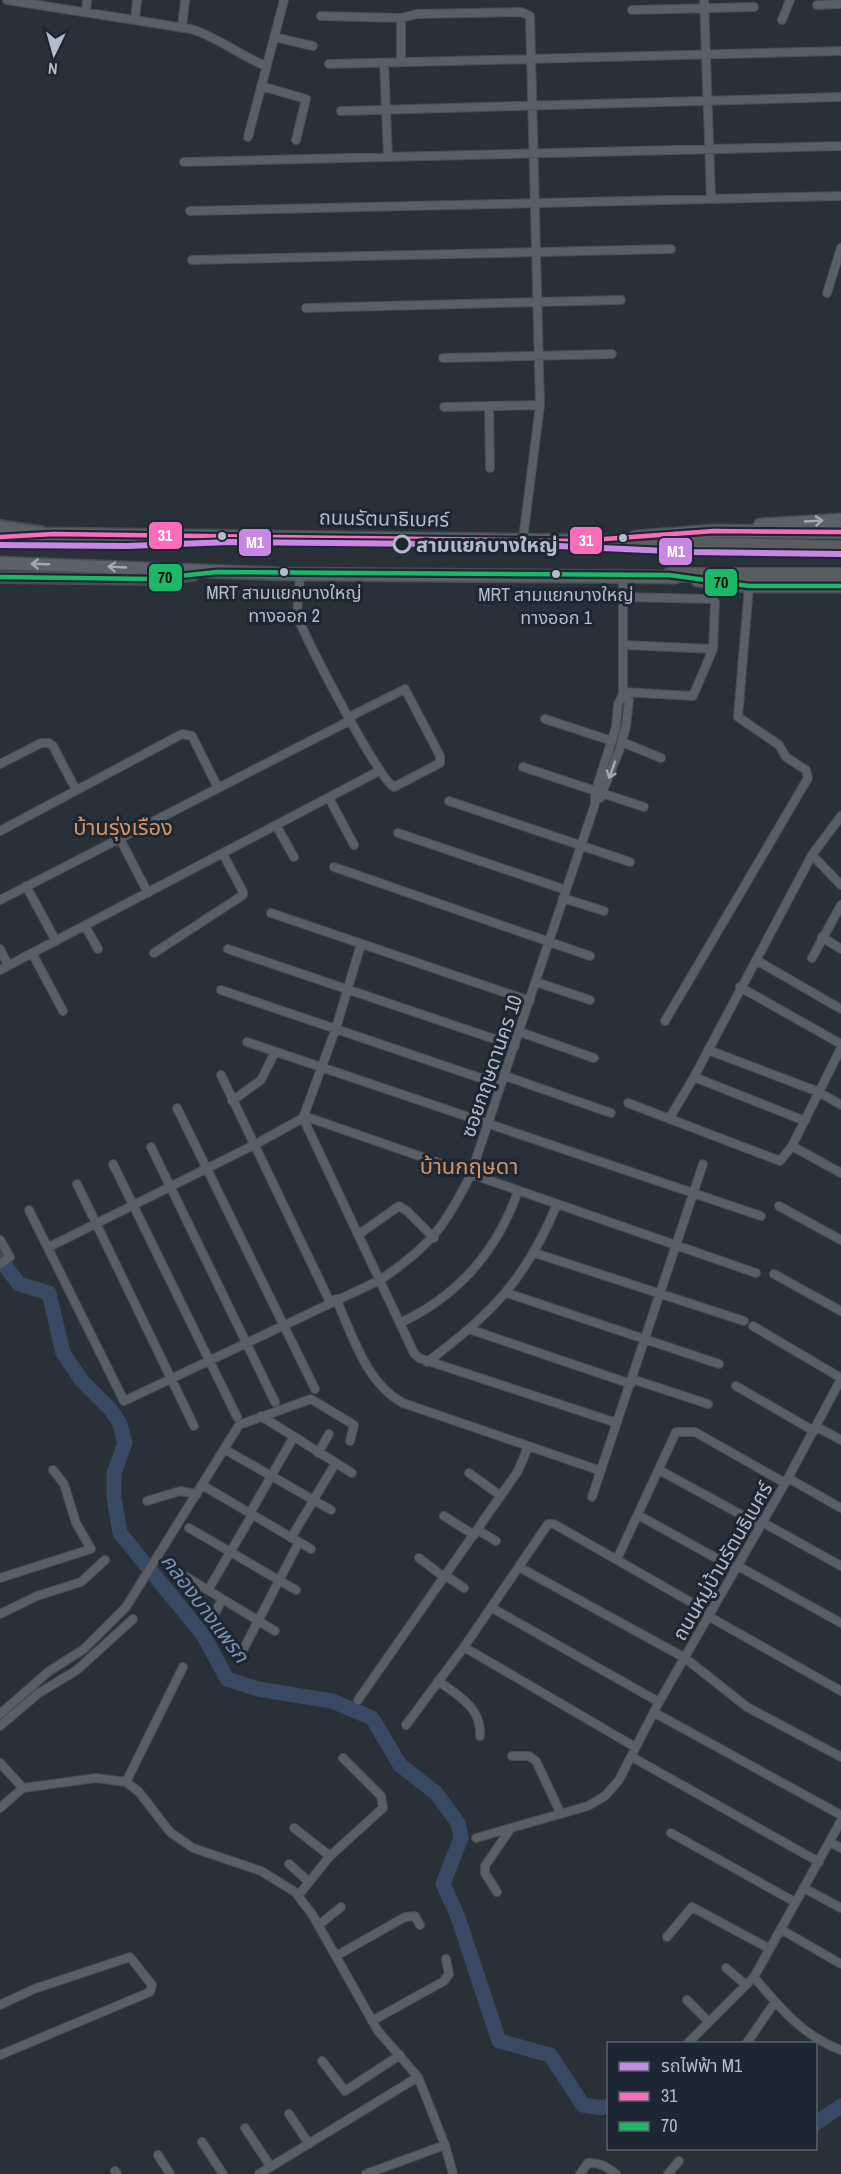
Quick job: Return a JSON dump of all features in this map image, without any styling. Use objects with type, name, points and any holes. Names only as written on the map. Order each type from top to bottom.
[{"type":"highway","points":[[577,542],[841,548]]},
{"type":"highway","points":[[669,575],[841,575]]},
{"type":"main road","points":[[714,531],[777,523],[841,520]]},
{"type":"main road","name":"ถนนรัตนาธิเบศร์","points":[[0,526],[53,534]]},
{"type":"main road","name":"ถนนรัตนาธิเบศร์","points":[[0,537],[53,534],[523,539],[577,542],[714,531]]},
{"type":"main road","points":[[714,531],[841,532]]},
{"type":"main road","points":[[0,563],[300,574],[669,575],[749,586],[841,586]]},
{"type":"main road","points":[[0,577],[151,579],[217,572]]},
{"type":"street","points":[[8,0],[182,27],[201,32],[246,59],[266,66]]},
{"type":"street","points":[[86,12],[87,0]]},
{"type":"street","points":[[135,19],[137,0]]},
{"type":"street","points":[[182,27],[185,0]]},
{"type":"street","points":[[248,137],[284,0]]},
{"type":"street","points":[[782,20],[790,0]]},
{"type":"street","points":[[632,10],[704,4],[754,7]]},
{"type":"street","points":[[704,4],[711,199]]},
{"type":"street","points":[[817,5],[841,4]]},
{"type":"street","points":[[321,16],[401,18],[417,14],[527,13],[530,16],[540,405],[523,539]]},
{"type":"street","points":[[401,18],[401,62]]},
{"type":"street","points":[[274,37],[313,46]]},
{"type":"street","points":[[329,64],[841,51]]},
{"type":"street","points":[[384,63],[388,156]]},
{"type":"street","points":[[261,86],[306,99],[296,140]]},
{"type":"street","points":[[341,111],[841,97]]},
{"type":"street","points":[[184,162],[841,146]]},
{"type":"street","points":[[190,211],[841,196]]},
{"type":"street","points":[[827,293],[841,248]]},
{"type":"street","points":[[192,260],[671,249]]},
{"type":"street","points":[[306,308],[621,300]]},
{"type":"street","points":[[443,358],[612,354]]},
{"type":"street","points":[[444,407],[540,405]]},
{"type":"street","points":[[489,406],[490,468]]},
{"type":"street","points":[[0,900],[350,719],[401,689],[409,692],[440,756],[440,763],[394,787],[379,771],[350,719],[299,618],[300,574]]},
{"type":"street","name":"ซอยกฤษดานคร 10","points":[[599,794],[618,704],[623,694],[623,575]]},
{"type":"street","points":[[665,1021],[808,778],[806,771],[786,757],[779,745],[738,717],[749,586]]},
{"type":"street","points":[[623,597],[713,599],[713,649],[693,696],[623,694]]},
{"type":"street","points":[[624,645],[713,649]]},
{"type":"street","name":"ซอยกฤษดานคร 10","points":[[49,1247],[124,1401],[380,1280],[413,1258],[434,1238],[455,1208],[471,1174],[595,804],[622,742],[629,700],[623,694]]},
{"type":"street","points":[[545,719],[612,741]]},
{"type":"street","points":[[0,831],[188,734],[218,788]]},
{"type":"street","points":[[622,742],[661,758]]},
{"type":"street","points":[[0,764],[41,743],[49,743],[53,746],[76,790]]},
{"type":"street","points":[[523,767],[644,807]]},
{"type":"street","points":[[0,970],[379,771]]},
{"type":"street","points":[[329,798],[354,845]]},
{"type":"street","points":[[449,801],[630,862]]},
{"type":"street","points":[[669,1119],[694,1077],[812,855],[841,816]]},
{"type":"street","points":[[277,826],[294,857]]},
{"type":"street","points":[[398,833],[564,894],[604,912]]},
{"type":"street","points":[[120,839],[148,893]]},
{"type":"street","points":[[154,953],[243,895],[223,854]]},
{"type":"street","points":[[812,855],[841,885]]},
{"type":"street","points":[[334,867],[590,956]]},
{"type":"street","points":[[26,886],[56,941]]},
{"type":"street","points":[[812,958],[841,905]]},
{"type":"street","points":[[272,913],[530,1001]]},
{"type":"street","points":[[85,926],[98,949]]},
{"type":"street","points":[[822,937],[841,949]]},
{"type":"street","points":[[30,1210],[49,1247],[95,1222],[254,1145],[303,1117],[323,1067],[361,944]]},
{"type":"street","points":[[228,949],[514,1046]]},
{"type":"street","points":[[0,950],[8,965]]},
{"type":"street","points":[[32,953],[63,1011]]},
{"type":"street","points":[[756,960],[841,1009]]},
{"type":"street","points":[[536,982],[590,1000]]},
{"type":"street","points":[[740,987],[841,1044]]},
{"type":"street","points":[[221,990],[501,1085]]},
{"type":"street","points":[[520,1032],[594,1058]]},
{"type":"street","points":[[247,1042],[761,1215]]},
{"type":"street","points":[[627,1102],[774,1160],[783,1158],[792,1146],[841,1048]]},
{"type":"street","points":[[708,1050],[819,1092],[841,1105]]},
{"type":"street","points":[[232,1101],[261,1080],[275,1052]]},
{"type":"street","points":[[221,1075],[333,1301],[370,1371],[387,1395],[403,1403],[601,1471]]},
{"type":"street","points":[[505,1076],[611,1113]]},
{"type":"street","points":[[694,1077],[805,1121]]},
{"type":"street","points":[[177,1108],[315,1389]]},
{"type":"street","points":[[303,1117],[756,1273]]},
{"type":"street","points":[[303,1117],[414,1353],[427,1362],[617,1423]]},
{"type":"street","points":[[792,1146],[841,1173]]},
{"type":"street","points":[[151,1147],[276,1402]]},
{"type":"street","points":[[113,1164],[237,1417]]},
{"type":"street","points":[[592,1497],[703,1164]]},
{"type":"street","points":[[77,1184],[194,1426]]},
{"type":"street","points":[[400,1323],[421,1313],[479,1264],[501,1233],[518,1191]]},
{"type":"street","points":[[427,1362],[507,1293],[535,1253],[557,1204]]},
{"type":"street","points":[[358,1235],[399,1206],[407,1210],[434,1238]]},
{"type":"street","points":[[779,1206],[841,1240]]},
{"type":"street","points":[[0,1240],[9,1258],[0,1264]]},
{"type":"street","points":[[535,1253],[744,1321]]},
{"type":"street","points":[[774,1274],[841,1311]]},
{"type":"street","points":[[507,1293],[719,1364]]},
{"type":"street","points":[[753,1326],[841,1379]]},
{"type":"street","points":[[468,1329],[708,1404]]},
{"type":"street","name":"ถนนหมู่บ้านรัตนธิเบศร์","points":[[476,1838],[560,1812],[588,1806],[605,1796],[619,1780],[659,1702],[737,1568],[841,1379]]},
{"type":"street","points":[[736,1386],[815,1429],[841,1440]]},
{"type":"street","points":[[0,1714],[19,1695],[64,1660],[84,1648],[113,1623],[142,1582],[239,1425],[307,1399],[318,1401],[354,1425],[350,1441]]},
{"type":"street","points":[[261,1416],[352,1473]]},
{"type":"street","points":[[618,1559],[673,1435],[680,1430],[695,1432],[841,1508]]},
{"type":"street","points":[[318,1453],[329,1434]]},
{"type":"street","points":[[208,1590],[293,1438]]},
{"type":"street","points":[[358,1700],[518,1471],[528,1447]]},
{"type":"street","points":[[224,1449],[331,1510]]},
{"type":"street","points":[[241,1654],[278,1581],[313,1500],[335,1464]]},
{"type":"street","points":[[0,1578],[91,1549],[76,1523],[64,1484],[53,1470]]},
{"type":"street","points":[[659,1470],[841,1566]]},
{"type":"street","points":[[469,1473],[501,1496]]},
{"type":"street","points":[[202,1485],[310,1549]]},
{"type":"street","points":[[147,1501],[180,1491],[197,1494]]},
{"type":"street","points":[[638,1515],[841,1623]]},
{"type":"street","points":[[444,1516],[496,1541]]},
{"type":"street","points":[[406,1725],[492,1608],[548,1524],[554,1524],[618,1559],[841,1691]]},
{"type":"street","points":[[189,1528],[296,1590]]},
{"type":"street","points":[[419,1558],[464,1588]]},
{"type":"street","points":[[0,1614],[37,1596],[81,1582],[105,1560]]},
{"type":"street","points":[[170,1567],[275,1631]]},
{"type":"street","points":[[519,1567],[685,1658],[740,1703],[841,1757]]},
{"type":"street","points":[[211,1622],[222,1599]]},
{"type":"street","points":[[492,1608],[659,1702]]},
{"type":"street","points":[[0,1726],[39,1693],[77,1670],[133,1619]]},
{"type":"street","points":[[464,1647],[635,1747]]},
{"type":"street","points":[[126,1782],[183,1667]]},
{"type":"street","points":[[438,1681],[459,1695],[475,1711],[479,1718],[480,1736]]},
{"type":"street","points":[[654,1713],[841,1815]]},
{"type":"street","points":[[512,1756],[529,1756],[536,1761],[560,1812]]},
{"type":"street","points":[[632,1757],[819,1862]]},
{"type":"street","points":[[298,1896],[330,1856],[383,1808],[381,1796],[342,1758]]},
{"type":"street","points":[[0,1762],[23,1788]]},
{"type":"street","points":[[0,1808],[23,1788],[96,1778],[126,1782],[138,1792],[170,1832],[193,1848],[261,1871],[298,1896],[319,1926],[372,2021],[418,2077],[445,2145],[453,2174]]},
{"type":"street","points":[[688,2042],[754,1977],[841,1821]]},
{"type":"street","points":[[294,1828],[330,1856]]},
{"type":"street","points":[[496,1892],[485,1873],[485,1866],[511,1828]]},
{"type":"street","points":[[670,1833],[795,1902]]},
{"type":"street","points":[[830,1842],[841,1848]]},
{"type":"street","points":[[289,1864],[309,1882]]},
{"type":"street","points":[[804,1888],[841,1908]]},
{"type":"street","points":[[319,1926],[340,1907]]},
{"type":"street","points":[[667,1937],[692,1907],[770,1949]]},
{"type":"street","points":[[336,1956],[405,1917],[415,1916],[420,1925]]},
{"type":"street","points":[[782,1930],[841,1964]]},
{"type":"street","points":[[0,2005],[34,1989],[130,1957],[152,1985],[150,1992],[0,2055]]},
{"type":"street","points":[[372,2021],[448,1977],[446,1959]]},
{"type":"street","points":[[726,1968],[746,1985]]},
{"type":"street","points":[[754,1977],[814,2041],[841,2050]]},
{"type":"street","points":[[687,2000],[710,2022]]},
{"type":"street","points":[[747,2042],[775,2002]]},
{"type":"street","points":[[322,2061],[345,2091],[400,2055]]},
{"type":"street","points":[[260,2174],[418,2077]]},
{"type":"street","points":[[289,2114],[309,2144]]},
{"type":"street","points":[[245,2128],[271,2167]]},
{"type":"street","points":[[202,2142],[223,2174]]},
{"type":"street","points":[[366,2174],[445,2145]]},
{"type":"street","points":[[158,2156],[170,2174]]},
{"type":"street","points":[[668,2174],[679,2161]]},
{"type":"street","points":[[580,2174],[588,2163],[607,2167],[616,2174]]},
{"type":"waterway","name":"คลองบางแพรก","points":[[0,1259],[19,1284],[49,1293],[63,1353],[82,1381],[111,1410],[120,1424],[125,1443],[114,1473],[114,1497],[120,1533],[204,1636],[227,1679],[258,1689],[332,1701],[372,1718],[400,1765],[436,1793],[458,1823],[461,1838],[443,1884],[458,1917],[499,2041],[550,2055],[583,2105],[602,2108],[607,2106]]},
{"type":"waterway","name":"คลองบางแพรก","points":[[817,2122],[841,2106]]},
{"type":"metro line","name":"M1","points":[[0,545],[127,546],[230,542],[536,545],[690,552],[841,554]]},
{"type":"transit line","name":"31","points":[[0,537],[53,534],[577,541],[714,531],[841,532]]},
{"type":"transit line","name":"70","points":[[0,577],[151,579],[217,572],[669,575],[749,586],[841,586]]},
{"type":"place","name":"สามแยกบางใหญ่","points":[[402,544]]},
{"type":"place","name":"MRT สามแยกบางใหญ่ ทางออก 2","points":[[284,572]]},
{"type":"place","name":"MRT สามแยกบางใหญ่ ทางออก 1","points":[[556,574]]},
{"type":"district","name":"บ้านรุ่งเรือง","points":[[123,827]]},
{"type":"district","name":"บ้านกฤษดา","points":[[469,1166]]}]
